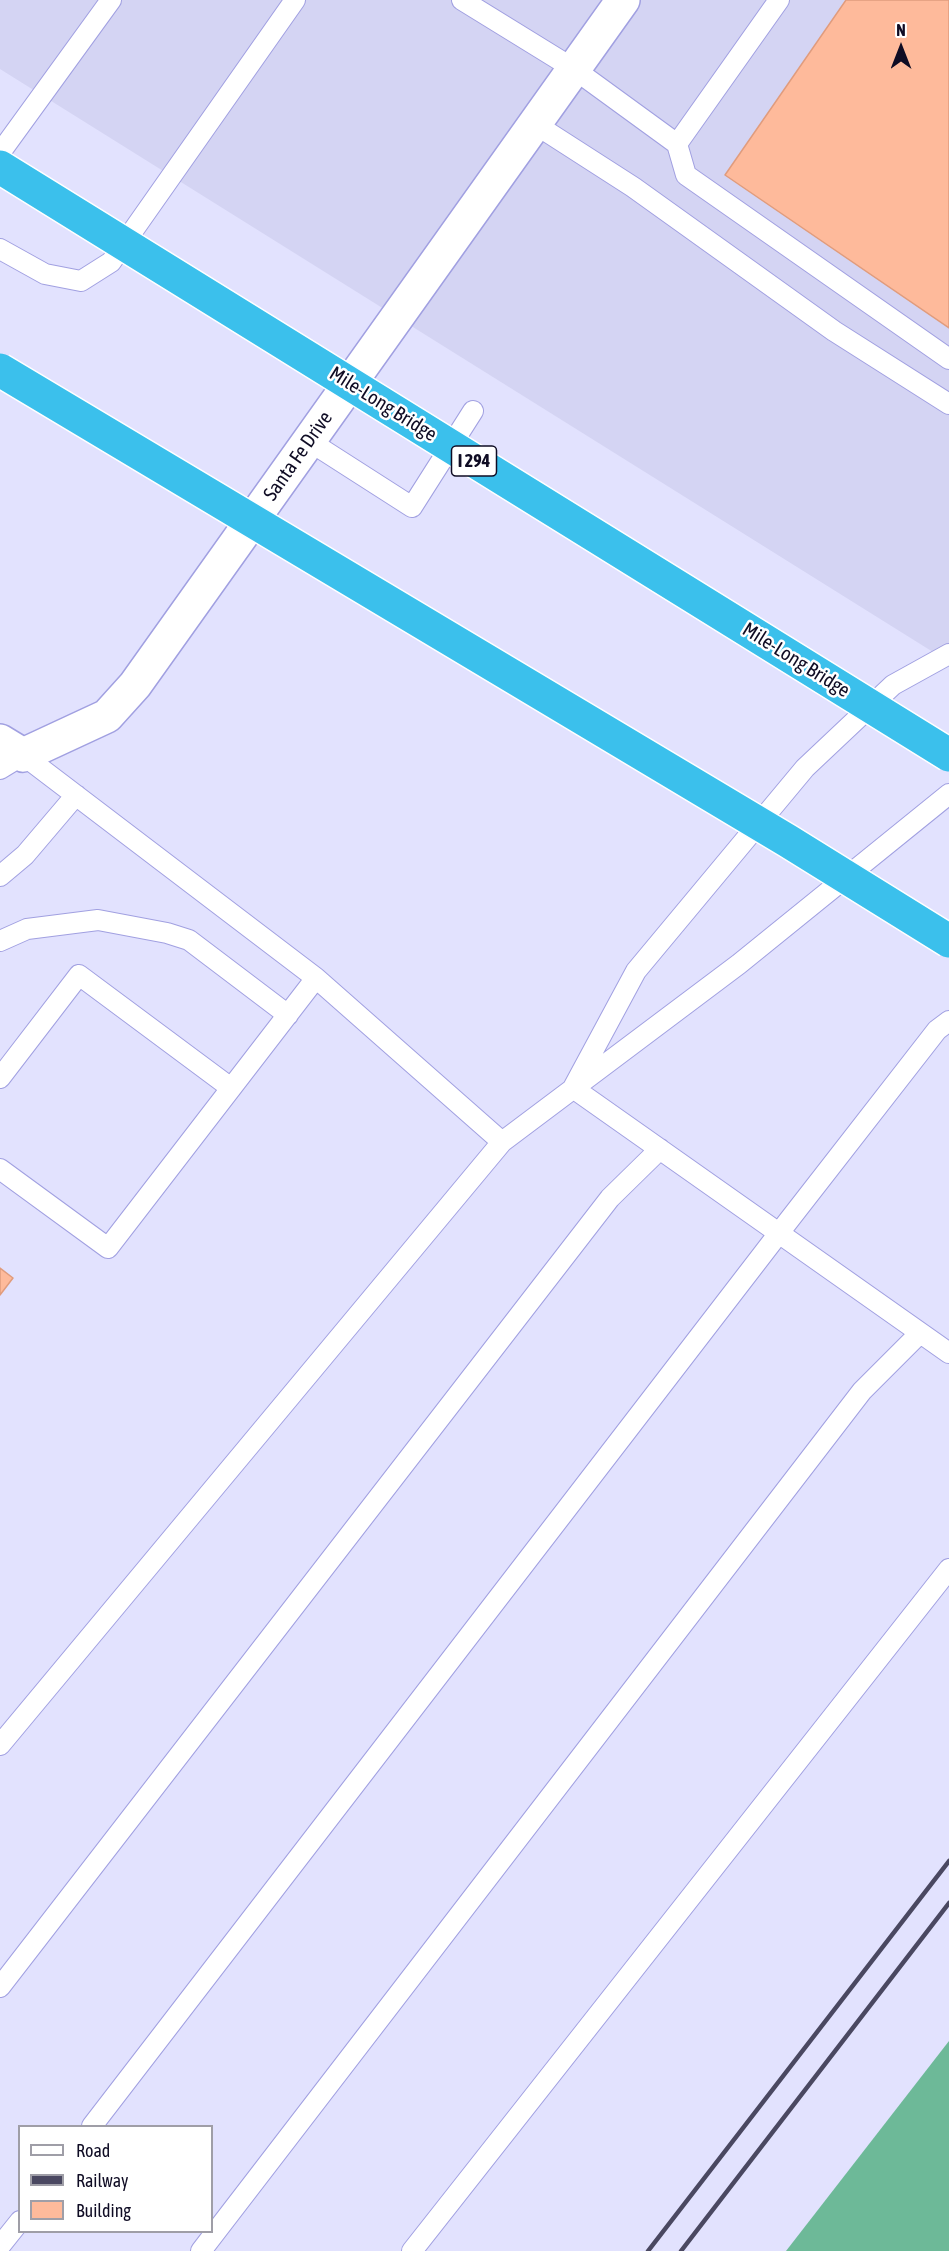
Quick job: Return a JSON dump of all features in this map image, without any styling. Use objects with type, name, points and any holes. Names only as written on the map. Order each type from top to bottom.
[{"type":"highway","name":"Mile-Long Bridge","points":[[0,167],[949,755]]},
{"type":"highway","points":[[0,370],[778,835],[949,941]]},
{"type":"street","name":"Santa Fe Drive","points":[[8,755],[107,716],[135,685],[623,0]]},
{"type":"lane","points":[[0,153],[111,0]]},
{"type":"lane","points":[[0,249],[45,274],[81,281],[111,262],[295,0]]},
{"type":"lane","points":[[462,0],[574,69],[676,144],[686,175],[949,359]]},
{"type":"lane","points":[[676,144],[779,0]]},
{"type":"lane","points":[[535,124],[633,187],[834,331],[949,404]]},
{"type":"lane","points":[[309,441],[412,507],[473,411]]},
{"type":"lane","points":[[573,1088],[636,971],[806,768],[893,685],[949,654]]},
{"type":"lane","points":[[8,755],[76,795],[316,978],[502,1142]]},
{"type":"lane","points":[[0,1745],[502,1142],[739,964],[949,794]]},
{"type":"lane","points":[[0,876],[25,855],[76,795]]},
{"type":"lane","points":[[0,941],[27,929],[98,920],[167,933],[189,940],[288,1015]]},
{"type":"lane","points":[[0,1078],[79,975],[231,1088]]},
{"type":"lane","points":[[0,1169],[108,1248],[316,978]]},
{"type":"lane","points":[[94,2125],[778,1233],[936,1030],[949,1021]]},
{"type":"lane","points":[[573,1088],[949,1353]]},
{"type":"lane","points":[[0,1987],[610,1198],[660,1149]]},
{"type":"lane","points":[[201,2251],[862,1391],[920,1333]]},
{"type":"lane","points":[[412,2251],[949,1569]]},
{"type":"lane","points":[[0,2246],[18,2224]]},
{"type":"shaded area","points":[[0,0],[949,0],[949,662],[0,69]]},
{"type":"green space","points":[[949,2041],[949,2251],[786,2251]]},
{"type":"building","points":[[846,0],[949,0],[949,328],[725,175]]},
{"type":"building","points":[[0,1268],[13,1278],[0,1295]]},
{"type":"railway","points":[[648,2251],[949,1861]]},
{"type":"railway","points":[[681,2251],[949,1903]]}]
